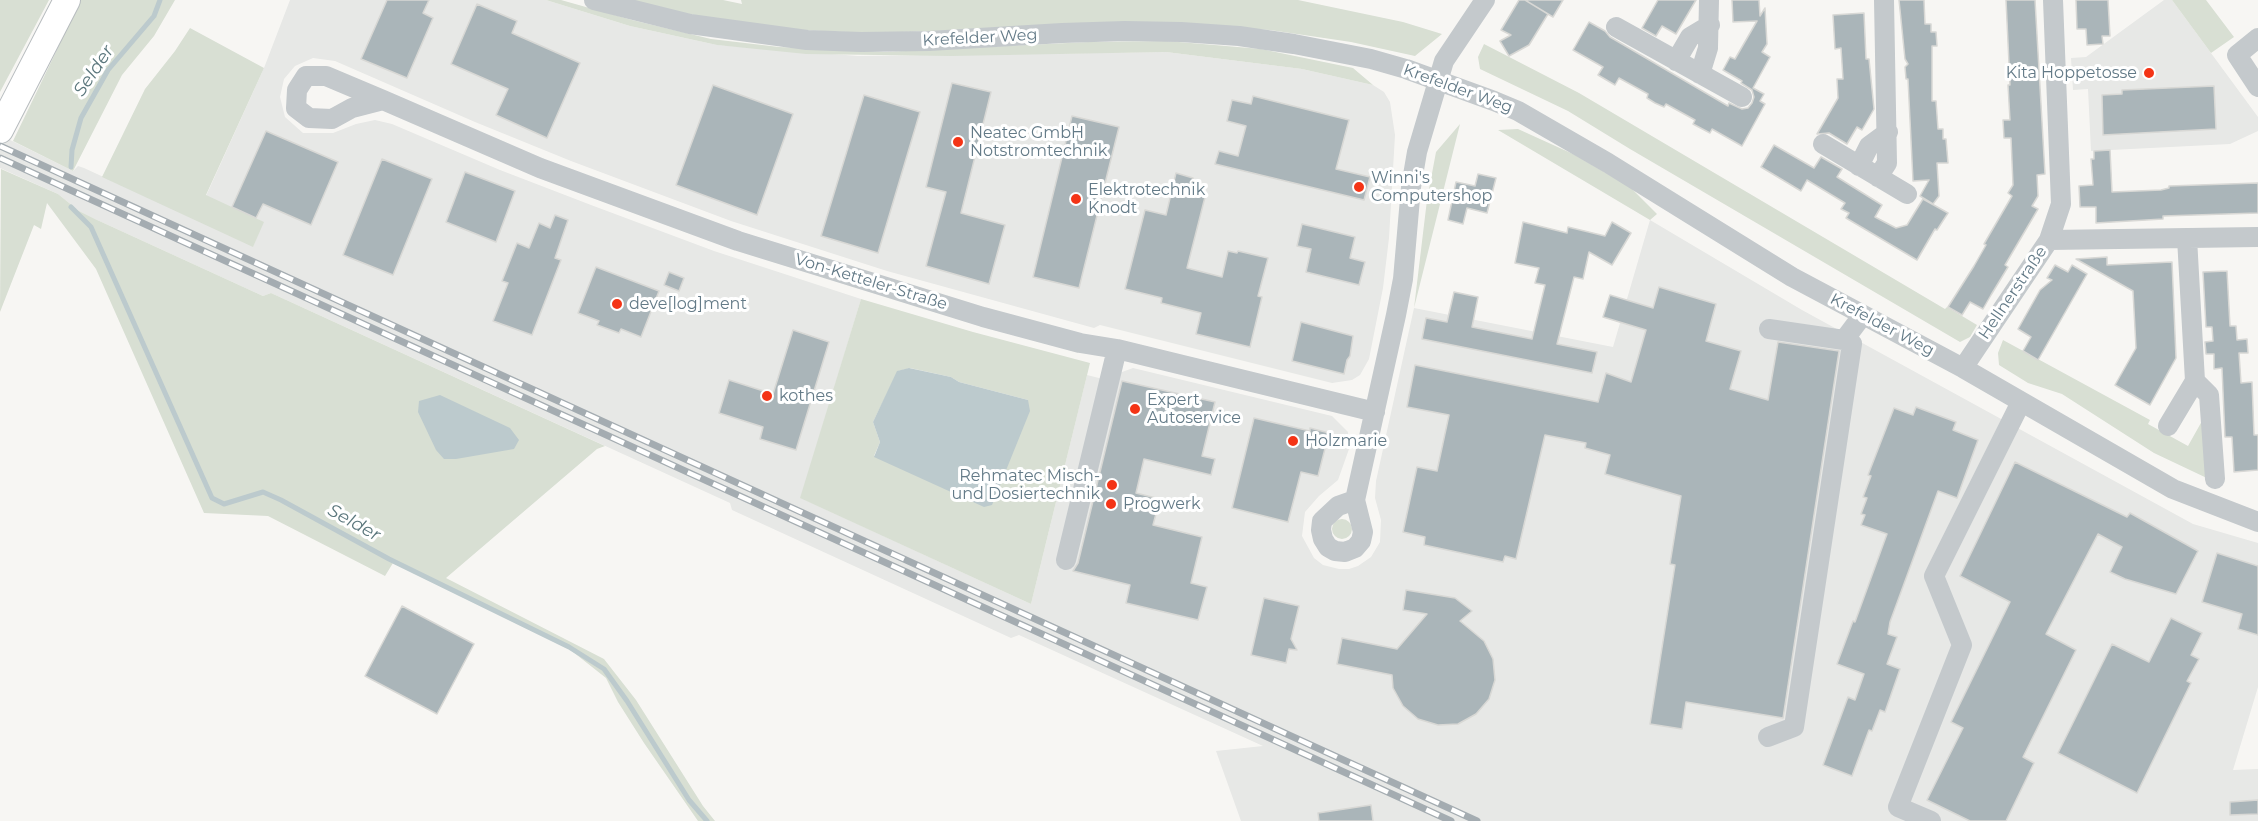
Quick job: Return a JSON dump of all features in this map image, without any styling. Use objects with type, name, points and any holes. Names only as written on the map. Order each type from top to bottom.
[{"type":"main road","points":[[0,130],[67,0]]},
{"type":"street","name":"Krefelder Weg","points":[[594,0],[690,24],[807,40],[929,41],[1125,31],[1239,36],[1349,54],[1438,80],[1518,111],[1608,163],[1792,277],[1963,368],[2173,489],[2258,522]]},
{"type":"street","points":[[1354,500],[1403,279],[1416,159],[1444,61],[1485,0]]},
{"type":"street","points":[[1700,74],[1708,48],[1709,0]]},
{"type":"street","points":[[1878,177],[1887,163],[1884,0]]},
{"type":"street","name":"Hellnerstraße","points":[[1963,368],[2049,240],[2061,204],[2053,0]]},
{"type":"street","points":[[1676,61],[1690,37],[1710,26]]},
{"type":"street","points":[[1616,27],[1742,97]]},
{"type":"street","points":[[2258,38],[2237,55],[2258,87]]},
{"type":"street","name":"Von-Ketteler-Straße","points":[[383,100],[540,168],[738,241],[983,316],[1080,343],[1117,349],[1375,412]]},
{"type":"street","points":[[1859,166],[1869,146],[1888,132]]},
{"type":"street","points":[[1823,144],[1907,194]]},
{"type":"street","points":[[2049,240],[2258,237]]},
{"type":"street","points":[[2168,426],[2196,381],[2187,238]]},
{"type":"street","points":[[1844,339],[1862,316]]},
{"type":"street","points":[[1768,738],[1794,727],[1852,344],[1844,339],[1769,329]]},
{"type":"street","points":[[1066,560],[1117,349]]},
{"type":"street","points":[[2196,381],[2209,395],[2215,479]]},
{"type":"street","points":[[1931,821],[1898,807],[1962,645],[1934,576],[2021,402]]},
{"type":"shaded area","points":[[0,0],[49,0],[0,92]]},
{"type":"shaded area","points":[[81,0],[175,0],[154,36],[122,75],[73,171],[13,141]]},
{"type":"shaded area","points":[[290,0],[546,0],[630,26],[717,45],[858,56],[1166,52],[1302,69],[1373,85],[1384,92],[1390,102],[1395,135],[1389,238],[1383,288],[1369,359],[1360,375],[1352,380],[1332,383],[1100,325],[1094,328],[887,271],[731,221],[571,161],[335,61],[313,58],[295,66],[284,79],[280,97],[285,117],[303,133],[333,133],[375,120],[392,124],[500,170],[714,251],[861,299],[801,498],[1031,604],[1087,375],[1103,379],[1133,368],[1332,416],[1348,432],[1349,449],[1338,480],[1305,512],[1302,536],[1314,558],[1323,565],[1349,569],[1371,557],[1380,542],[1381,520],[1375,498],[1376,481],[1414,308],[1613,347],[1650,220],[1802,310],[2193,524],[2258,543],[2258,687],[2233,770],[2258,769],[2258,821],[1241,821],[1216,751],[1263,746],[1019,635],[1011,638],[732,510],[730,503],[271,293],[263,296],[95,219],[79,211],[58,194],[0,168],[0,135],[73,171],[78,166],[84,168],[253,246],[263,222],[206,196],[264,68]]},
{"type":"shaded area","points":[[546,0],[561,0],[711,39],[779,47],[884,52],[1088,42],[1167,41],[1261,49],[1353,68],[1373,85],[1302,69],[1166,52],[951,56],[806,54],[717,45],[630,26]]},
{"type":"shaded area","points":[[624,0],[723,0],[742,4],[741,0],[1298,0],[1403,22],[1442,34],[1415,56],[1351,42],[1270,30],[1169,24],[869,33],[801,30],[753,25],[666,10]]},
{"type":"shaded area","name":"Kita Hoppetosse","points":[[2164,0],[2172,0],[2258,117],[2258,131],[2230,144],[2091,151],[2088,89],[2073,90],[2071,58],[2086,57]]},
{"type":"shaded area","points":[[2172,0],[2206,0],[2234,37],[2211,53]]},
{"type":"shaded area","points":[[190,28],[264,68],[206,195],[264,222],[253,247],[102,177],[145,89]]},
{"type":"shaded area","points":[[1484,44],[1579,93],[1945,309],[1947,307],[1977,325],[1970,337],[1960,342],[1568,111],[1480,69],[1478,57]]},
{"type":"shaded area","points":[[1460,124],[1414,308],[1427,200],[1436,152]]},
{"type":"shaded area","points":[[1518,129],[1573,154],[1630,187],[1657,214],[1650,220],[1498,130]]},
{"type":"shaded area","points":[[1,169],[58,194],[79,211],[95,219],[263,296],[271,293],[605,446],[597,449],[446,578],[604,659],[636,700],[703,806],[715,821],[698,821],[644,743],[606,678],[568,648],[393,563],[385,576],[268,516],[204,513],[96,269],[47,203],[41,229],[34,225],[0,312]]},
{"type":"shaded area","points":[[861,299],[1090,363],[1031,604],[800,498]],"holes":[[[910,368],[951,377],[959,382],[1028,400],[874,456],[880,442],[873,422],[898,371]]]},
{"type":"shaded area","points":[[2003,340],[2150,420],[2148,424],[2188,446],[2202,421],[2211,480],[2154,453],[2062,394],[2028,383],[1999,365],[1998,353]]},
{"type":"shaded area","points":[[909,368],[951,377],[959,382],[1028,400],[1030,411],[992,505],[984,507],[874,457],[880,442],[873,422],[897,371]]},
{"type":"shaded area","points":[[440,395],[510,428],[519,440],[514,449],[444,459],[436,450],[418,412],[419,401]]},
{"type":"shaded area","points":[[1338,519],[1346,519],[1352,525],[1352,533],[1346,539],[1338,539],[1332,533],[1332,525]]},
{"type":"building","points":[[387,0],[429,0],[423,13],[433,18],[407,78],[361,59]]},
{"type":"building","points":[[1519,0],[1525,0],[1548,14],[1529,45],[1509,56],[1500,41],[1511,35],[1501,30]]},
{"type":"building","points":[[1525,0],[1563,0],[1553,17]]},
{"type":"building","points":[[1658,0],[1696,0],[1676,34],[1662,26],[1656,36],[1642,28]]},
{"type":"building","points":[[1732,0],[1759,0],[1760,16],[1765,8],[1767,44],[1762,52],[1770,57],[1753,88],[1764,94],[1760,101],[1765,104],[1742,146],[1712,129],[1710,133],[1693,124],[1695,120],[1666,104],[1664,107],[1655,103],[1647,98],[1648,94],[1619,78],[1615,85],[1598,75],[1603,67],[1573,50],[1589,22],[1605,31],[1610,37],[1728,106],[1729,103],[1742,109],[1748,108],[1754,97],[1752,90],[1723,70],[1730,57],[1735,59],[1757,21],[1733,22]]},
{"type":"building","points":[[1899,0],[1924,0],[1925,24],[1931,24],[1931,32],[1936,32],[1937,46],[1932,46],[1932,101],[1936,101],[1938,129],[1943,129],[1943,139],[1946,139],[1948,163],[1937,163],[1939,196],[1933,204],[1920,196],[1929,180],[1913,181],[1908,79],[1906,79],[1905,67],[1908,64],[1905,59]]},
{"type":"building","points":[[2006,0],[2035,0],[2045,174],[2037,175],[2038,196],[2032,206],[2038,209],[2005,265],[2008,267],[1983,309],[1970,302],[1962,315],[1948,307],[1974,266],[2012,196],[2008,193],[2013,185],[2011,138],[2004,138],[2003,120],[2010,120]]},
{"type":"building","points":[[2076,0],[2108,0],[2110,36],[2102,36],[2103,44],[2087,45],[2086,29],[2077,29]]},
{"type":"building","points":[[477,4],[517,21],[512,33],[580,63],[547,138],[496,115],[508,89],[451,64]]},
{"type":"building","points":[[1864,13],[1866,59],[1869,59],[1874,109],[1862,130],[1857,127],[1847,144],[1829,133],[1817,134],[1838,98],[1837,79],[1843,79],[1841,48],[1835,49],[1833,15]]},
{"type":"building","points":[[952,83],[991,92],[961,213],[1005,225],[989,284],[926,266],[946,192],[926,187]]},
{"type":"building","points":[[713,85],[793,114],[757,215],[676,185]]},
{"type":"building","points":[[2214,86],[2216,129],[2103,135],[2102,95],[2122,94],[2122,90]]},
{"type":"building","points":[[864,95],[920,112],[878,253],[821,236]]},
{"type":"building","points":[[1253,96],[1349,120],[1336,169],[1370,177],[1364,200],[1215,164],[1219,151],[1238,156],[1246,126],[1227,121],[1232,100],[1251,104]]},
{"type":"building","points":[[1072,116],[1119,127],[1079,288],[1033,277]]},
{"type":"building","points":[[266,131],[338,162],[311,225],[263,204],[256,218],[232,207]]},
{"type":"building","points":[[1774,145],[1814,168],[1821,157],[1842,169],[1837,177],[1882,205],[1875,217],[1896,228],[1907,225],[1923,199],[1948,213],[1937,230],[1935,229],[1917,260],[1846,218],[1849,213],[1841,209],[1845,203],[1807,180],[1801,191],[1761,167]]},
{"type":"building","points":[[2110,150],[2112,192],[2161,190],[2169,186],[2258,183],[2258,213],[2163,216],[2163,219],[2096,223],[2096,207],[2080,207],[2079,186],[2093,185],[2091,159],[2094,159],[2094,151]]},
{"type":"building","points":[[382,159],[432,179],[393,275],[343,255]]},
{"type":"building","points":[[465,172],[515,191],[496,242],[446,222]]},
{"type":"building","points":[[1176,173],[1193,178],[1189,193],[1205,197],[1187,268],[1222,277],[1228,251],[1268,258],[1258,296],[1262,297],[1250,347],[1196,334],[1201,313],[1161,303],[1162,298],[1125,289],[1145,210],[1166,215]]},
{"type":"building","points":[[1478,174],[1496,178],[1487,213],[1467,208],[1463,224],[1448,220],[1456,182],[1475,186]]},
{"type":"building","points":[[555,215],[568,220],[555,258],[561,260],[532,335],[493,321],[508,283],[502,281],[517,243],[529,248],[539,223],[550,228]]},
{"type":"building","points":[[1523,222],[1567,233],[1568,227],[1605,236],[1612,222],[1631,233],[1612,265],[1589,252],[1583,279],[1574,277],[1557,344],[1597,352],[1592,373],[1422,339],[1426,318],[1447,322],[1454,292],[1478,297],[1472,327],[1532,339],[1545,285],[1535,283],[1539,268],[1515,263]]},
{"type":"building","points":[[1302,224],[1355,237],[1350,258],[1365,262],[1359,285],[1306,272],[1311,249],[1297,246]]},
{"type":"building","points":[[2107,257],[2107,265],[2172,262],[2176,358],[2150,405],[2115,385],[2136,348],[2133,291],[2076,259]]},
{"type":"building","points":[[2055,265],[2068,272],[2072,265],[2087,274],[2038,360],[2023,351],[2031,337],[2018,329],[2040,290],[2052,280],[2047,278]]},
{"type":"building","points":[[596,267],[659,291],[641,337],[621,329],[619,333],[597,325],[599,321],[578,313]]},
{"type":"building","points":[[2227,271],[2230,326],[2236,326],[2237,340],[2247,339],[2248,353],[2239,353],[2241,383],[2252,382],[2254,435],[2258,435],[2258,470],[2234,472],[2232,437],[2225,437],[2222,368],[2214,369],[2214,354],[2206,354],[2205,342],[2213,341],[2212,327],[2206,327],[2203,272]]},
{"type":"building","points":[[669,272],[684,278],[679,291],[664,285]]},
{"type":"building","points":[[1659,287],[1716,304],[1706,341],[1741,351],[1730,389],[1768,400],[1778,342],[1839,351],[1783,718],[1686,702],[1682,729],[1650,724],[1675,565],[1670,564],[1681,496],[1605,474],[1610,455],[1585,448],[1586,443],[1545,435],[1516,559],[1505,556],[1503,562],[1424,545],[1425,537],[1403,532],[1417,467],[1437,471],[1449,415],[1407,407],[1415,365],[1598,402],[1606,373],[1631,382],[1646,330],[1603,317],[1610,295],[1653,308]]},
{"type":"building","points":[[1301,322],[1353,336],[1344,374],[1292,361]]},
{"type":"building","points":[[793,330],[829,342],[796,450],[760,439],[763,427],[719,413],[729,380],[773,394]]},
{"type":"building","points":[[1122,381],[1215,402],[1202,456],[1215,459],[1211,475],[1144,459],[1136,493],[1160,499],[1153,525],[1202,537],[1191,583],[1207,587],[1198,620],[1126,603],[1130,585],[1073,571],[1078,563]]},
{"type":"building","points":[[1916,407],[1956,422],[1953,430],[1978,440],[1957,498],[1938,491],[1890,622],[1888,634],[1897,637],[1887,664],[1900,669],[1885,712],[1880,710],[1872,731],[1869,730],[1852,776],[1823,765],[1848,697],[1855,700],[1864,674],[1837,664],[1887,534],[1861,525],[1865,515],[1861,514],[1867,498],[1863,497],[1871,476],[1868,475],[1894,408],[1913,415]]},
{"type":"building","points":[[1254,418],[1329,433],[1318,476],[1301,472],[1288,522],[1232,508]]},
{"type":"building","points":[[2015,462],[2127,517],[2130,513],[2198,551],[2176,594],[2125,579],[2110,572],[2122,547],[2098,534],[2046,634],[2076,650],[2023,757],[2034,763],[2006,821],[1970,821],[1927,800],[1963,728],[1951,722],[2010,602],[1960,576]]},
{"type":"building","points":[[2217,553],[2258,566],[2258,635],[2238,629],[2242,614],[2202,602]]},
{"type":"building","points":[[1406,590],[1455,598],[1472,611],[1460,621],[1484,641],[1493,659],[1495,680],[1489,699],[1476,714],[1458,724],[1438,725],[1418,719],[1403,706],[1393,688],[1392,675],[1337,664],[1342,638],[1397,649],[1427,614],[1403,610]]},
{"type":"building","points":[[1264,598],[1299,606],[1291,639],[1297,650],[1289,649],[1286,663],[1251,655]]},
{"type":"building","points":[[402,606],[474,644],[437,714],[365,676]]},
{"type":"building","points":[[2171,618],[2202,633],[2191,655],[2199,659],[2187,681],[2191,683],[2137,793],[2058,753],[2112,644],[2149,662]]},
{"type":"building","points":[[2258,800],[2258,814],[2230,815],[2230,802]]},
{"type":"building","points":[[1371,805],[1373,821],[1319,821],[1318,813]]},
{"type":"waterway","name":"Selder","points":[[71,167],[72,150],[81,118],[108,70],[154,16],[160,0]]},
{"type":"waterway","name":"Selder","points":[[71,207],[91,227],[212,498],[224,504],[263,492],[389,559],[569,647],[604,669],[627,701],[689,800],[707,821]]},
{"type":"railway","points":[[0,146],[1477,821]]},
{"type":"railway","points":[[0,158],[1451,821]]},
{"type":"place","name":"Kita Hoppetosse","points":[[2149,73]]},
{"type":"place","name":"Neatec GmbH Notstromtechnik","points":[[958,142]]},
{"type":"place","name":"Winni's Computershop","points":[[1359,187]]},
{"type":"place","name":"Elektrotechnik Knodt","points":[[1076,199]]},
{"type":"place","name":"deve[log]ment","points":[[617,304]]},
{"type":"place","name":"kothes","points":[[767,396]]},
{"type":"place","name":"Expert Autoservice","points":[[1135,409]]},
{"type":"place","name":"Holzmarie","points":[[1293,441]]},
{"type":"place","name":"Rehmatec Misch- und Dosiertechnik","points":[[1112,485]]},
{"type":"place","name":"Progwerk","points":[[1111,504]]}]
